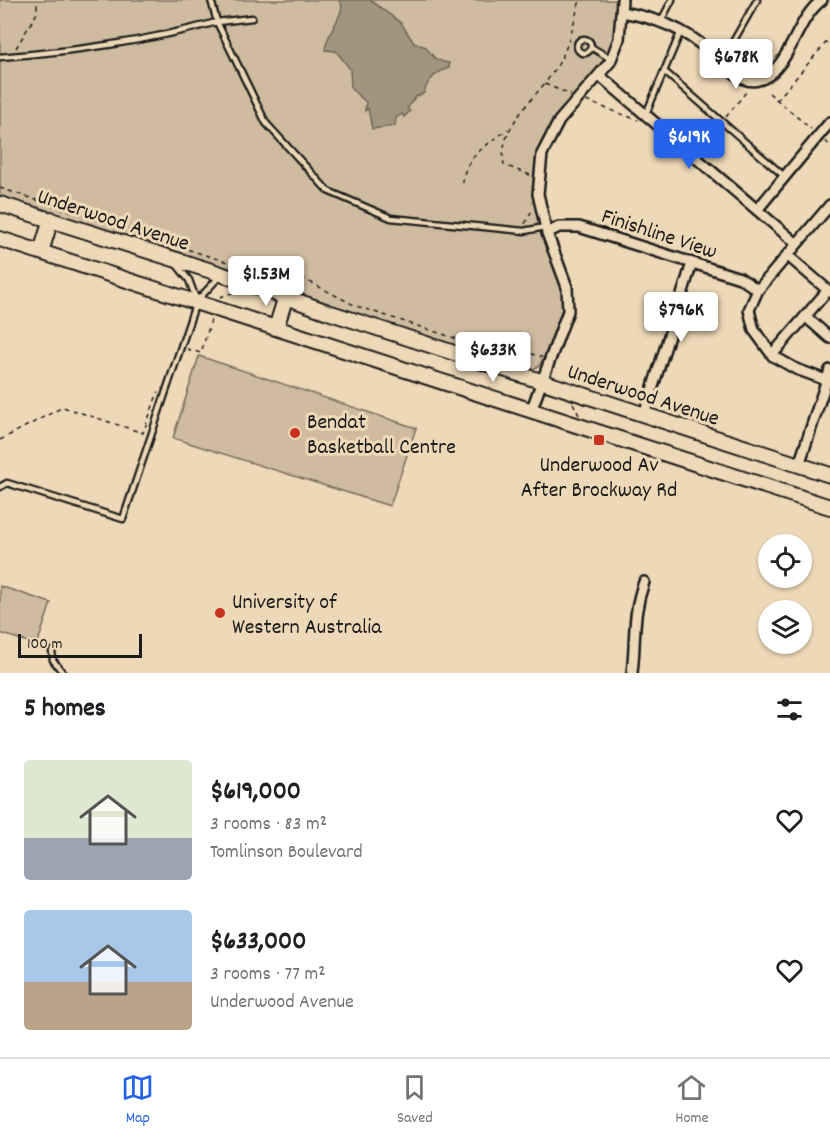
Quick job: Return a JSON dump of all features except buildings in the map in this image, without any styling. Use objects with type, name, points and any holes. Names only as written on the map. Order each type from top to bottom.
[{"type":"main road","name":"Underwood Avenue","points":[[0,204],[222,274],[328,312],[830,475]]},
{"type":"main road","points":[[40,252],[51,219]]},
{"type":"main road","points":[[0,238],[830,507]]},
{"type":"main road","points":[[276,328],[286,296]]},
{"type":"street","points":[[531,411],[549,359],[565,324],[568,299],[563,273],[546,230],[540,202],[538,178],[545,145],[560,121],[611,59],[619,39],[622,0]]},
{"type":"street","points":[[621,12],[661,21],[681,31],[743,78],[755,81],[765,78],[776,68],[818,1]]},
{"type":"street","points":[[599,75],[646,118],[796,244]]},
{"type":"street","points":[[757,210],[830,122]]},
{"type":"street","points":[[826,380],[783,364],[772,355],[758,338],[749,316],[750,304],[758,290],[830,205]]},
{"type":"street","name":"Finishline View","points":[[546,230],[559,227],[579,227],[740,278],[758,290]]},
{"type":"street","points":[[772,355],[829,291],[787,255]]},
{"type":"street","points":[[644,415],[692,263]]},
{"type":"street","points":[[806,317],[830,338]]},
{"type":"street","points":[[799,465],[830,370]]},
{"type":"street","points":[[819,404],[830,407]]},
{"type":"street","points":[[632,673],[636,640],[634,613],[644,582]]},
{"type":"lane","points":[[211,0],[217,22],[266,123],[328,191],[391,218],[524,231],[546,230]]},
{"type":"lane","points":[[661,21],[672,0]]},
{"type":"lane","points":[[722,61],[757,0]]},
{"type":"lane","points":[[0,57],[126,44],[217,22],[252,18]]},
{"type":"lane","points":[[646,118],[681,31]]},
{"type":"lane","points":[[591,47],[611,59]]},
{"type":"lane","points":[[665,72],[784,176]]},
{"type":"lane","points":[[167,257],[189,280],[196,302]]},
{"type":"lane","points":[[0,487],[7,483],[123,519],[196,302],[222,274]]},
{"type":"lane","points":[[52,651],[53,660],[63,673]]},
{"type":"path","points":[[17,55],[16,47],[37,13],[37,0]]},
{"type":"path","points":[[463,183],[467,163],[474,154],[508,129],[558,65],[574,23],[579,0]]},
{"type":"path","points":[[777,100],[830,38]]},
{"type":"path","points":[[544,83],[578,98],[646,118]]},
{"type":"path","points":[[769,93],[816,133]]},
{"type":"path","points":[[508,129],[502,156],[504,165],[538,178]]},
{"type":"path","points":[[822,138],[830,145]]},
{"type":"path","points":[[0,188],[248,269],[302,278],[356,306],[476,345],[515,349],[549,359]]},
{"type":"path","points":[[524,231],[527,217],[540,202]]},
{"type":"path","points":[[217,304],[221,297],[236,293],[241,285]]},
{"type":"path","points":[[182,347],[201,353],[212,316]]},
{"type":"path","points":[[0,440],[63,406],[143,433],[159,389]]},
{"type":"path","points":[[568,390],[584,427]]},
{"type":"shaded area","points":[[0,0],[618,0],[615,32],[608,56],[577,92],[543,141],[535,166],[535,202],[543,239],[560,277],[563,295],[562,313],[556,331],[539,366],[530,371],[317,302],[238,273],[0,198]]},
{"type":"shaded area","points":[[339,0],[370,0],[401,23],[414,43],[426,47],[437,60],[449,63],[449,68],[436,74],[424,93],[415,97],[407,109],[410,111],[404,117],[402,114],[396,118],[395,126],[372,129],[368,108],[365,111],[366,102],[351,89],[350,69],[336,51],[325,50],[341,12],[342,6]]},
{"type":"shaded area","name":"Bendat Basketball Centre","points":[[199,356],[416,428],[390,506],[173,438]]},
{"type":"shaded area","points":[[0,586],[51,603],[37,645],[0,633]]},
{"type":"place","name":"Bendat Basketball Centre","points":[[295,433]]},
{"type":"place","name":"Underwood Av After Brockway Rd","points":[[599,440]]},
{"type":"place","name":"University of Western Australia","points":[[220,613]]}]
